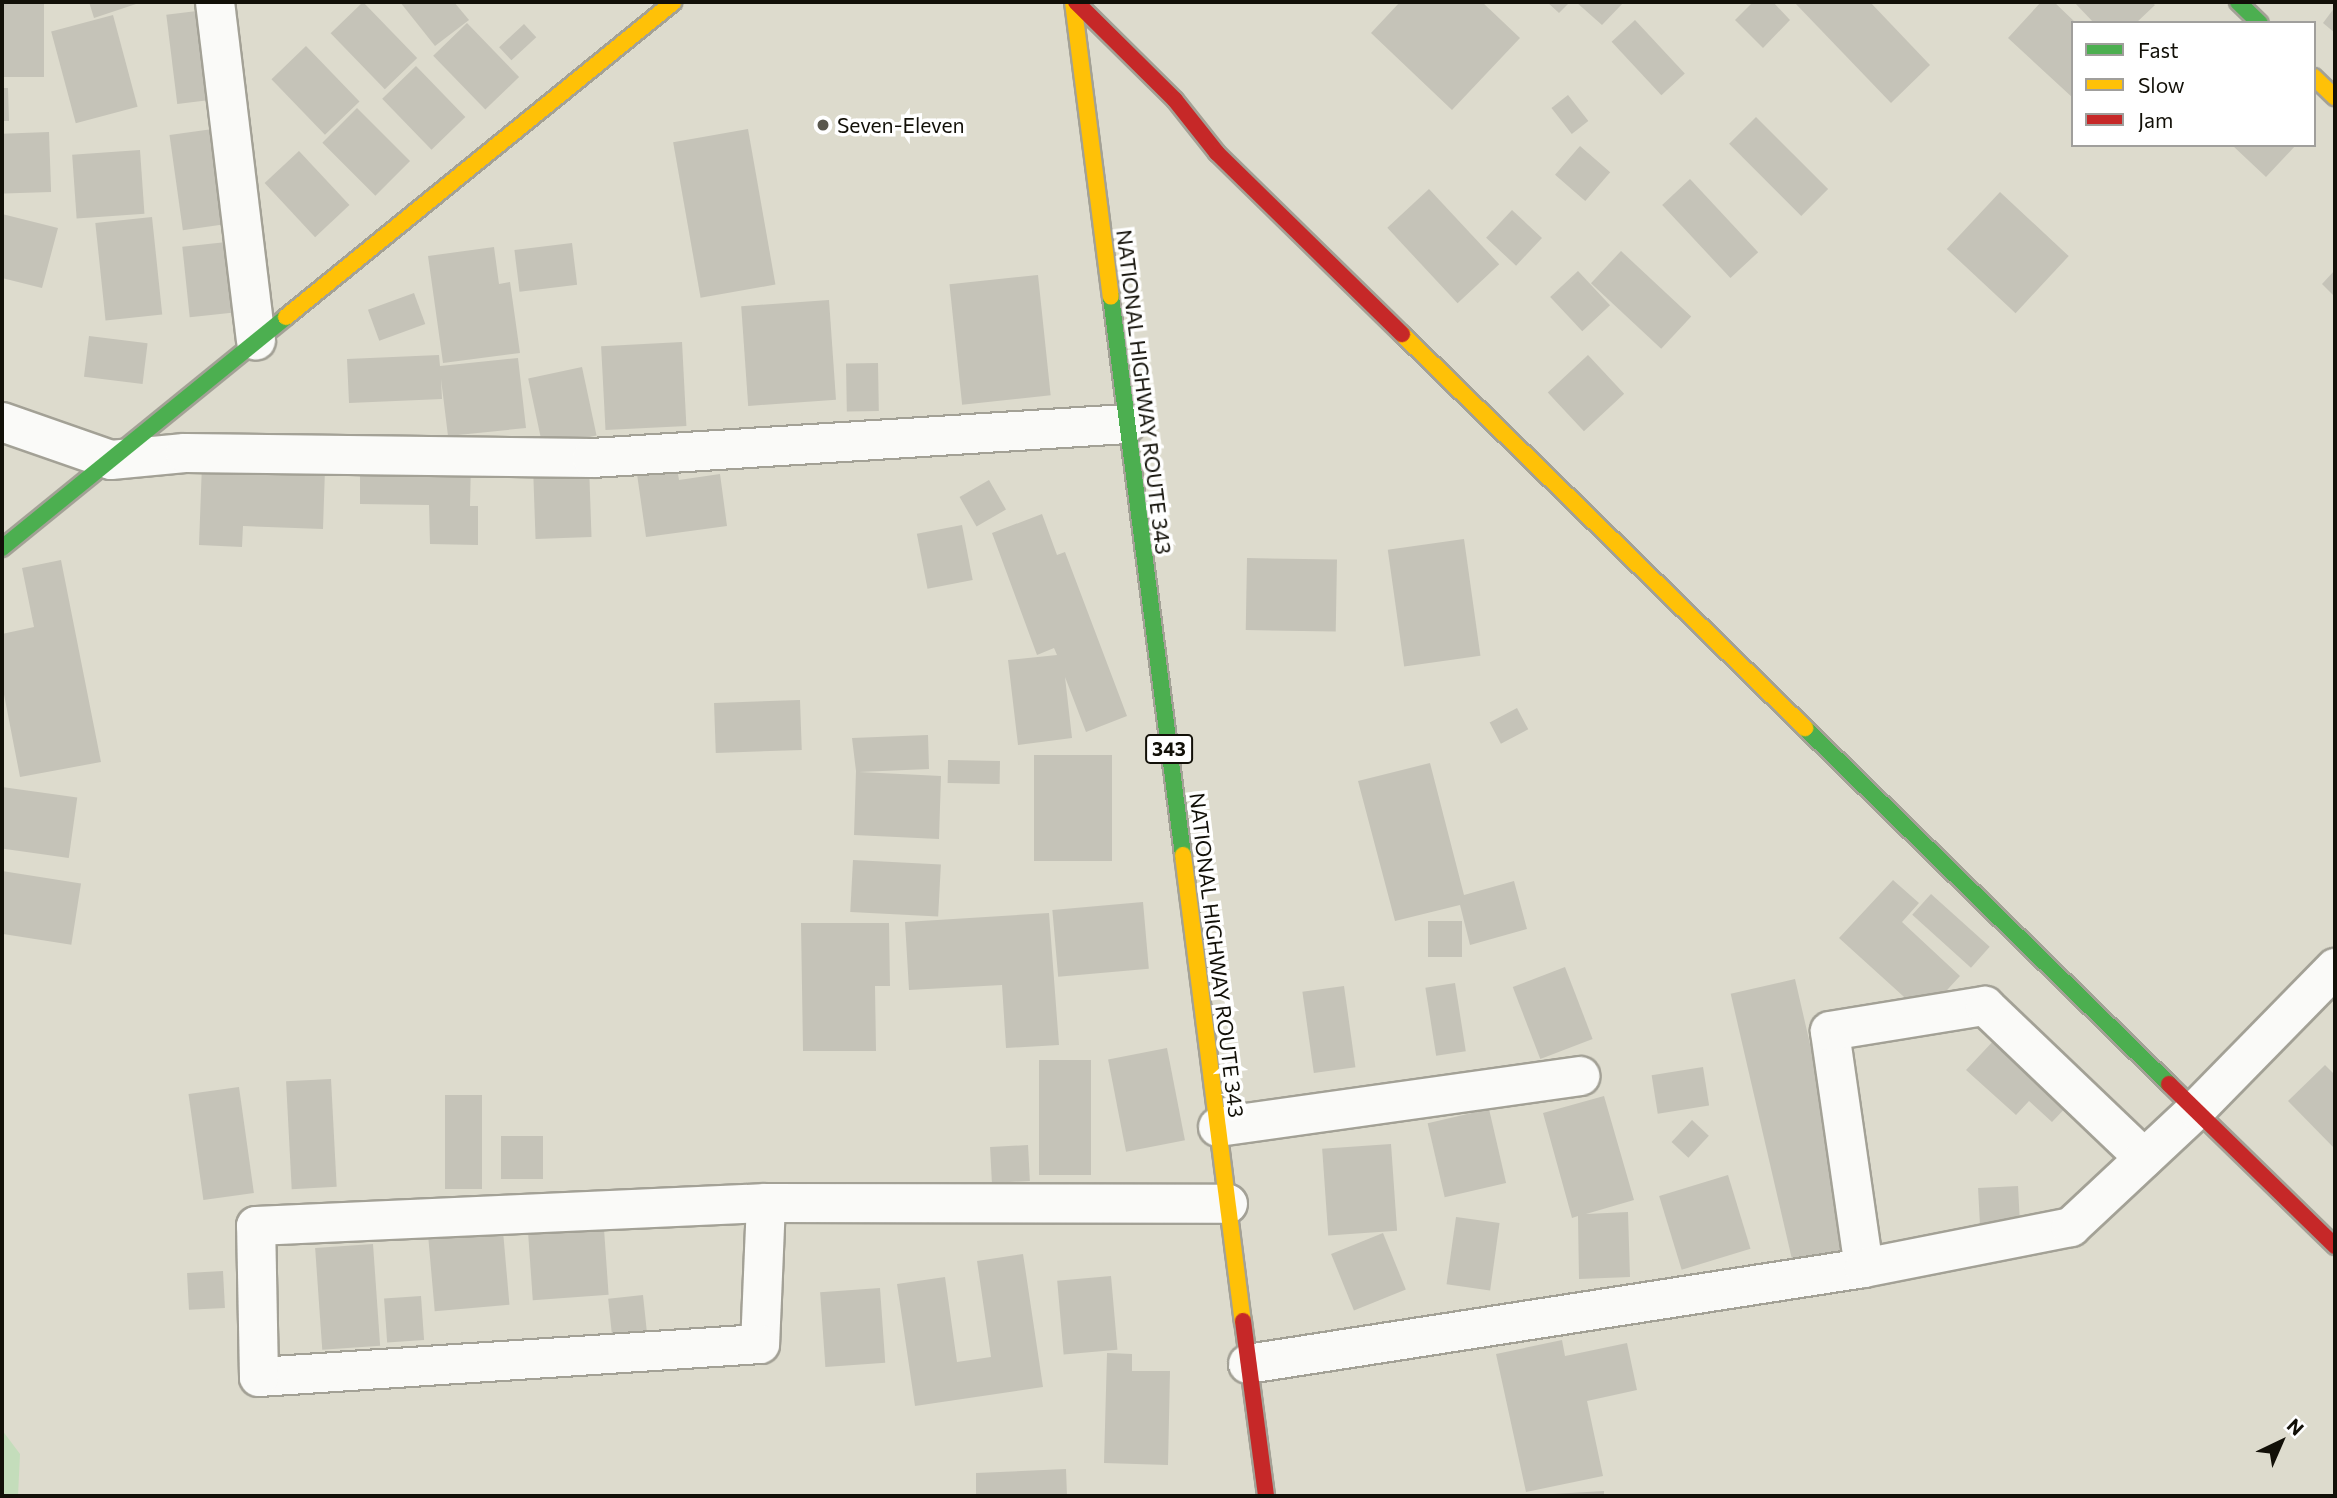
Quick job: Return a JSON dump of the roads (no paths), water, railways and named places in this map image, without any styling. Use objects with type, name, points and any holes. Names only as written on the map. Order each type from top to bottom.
[{"type":"main road","points":[[2,548],[673,2]]},
{"type":"main road","points":[[1074,2],[1175,100],[1217,153],[2335,1246]]},
{"type":"main road","name":"NATIONAL HIGHWAY ROUTE 343","points":[[1074,2],[1126,424],[1266,1496]]},
{"type":"main road","points":[[2238,2],[2258,21]]},
{"type":"main road","points":[[2316,79],[2335,97]]},
{"type":"street","points":[[215,2],[256,341]]},
{"type":"street","points":[[2,422],[111,460],[185,453],[592,458],[1126,424]]},
{"type":"street","points":[[1248,1363],[1864,1268],[2071,1227],[2196,1110],[2335,968]]},
{"type":"street","points":[[1864,1268],[1830,1031],[1984,1006],[2154,1148]]},
{"type":"street","points":[[1218,1127],[1580,1076]]},
{"type":"street","points":[[766,1203],[760,1344],[259,1377],[256,1226],[766,1203],[1228,1204]]},
{"type":"place","name":"Seven-Eleven","points":[[823,125]]}]
